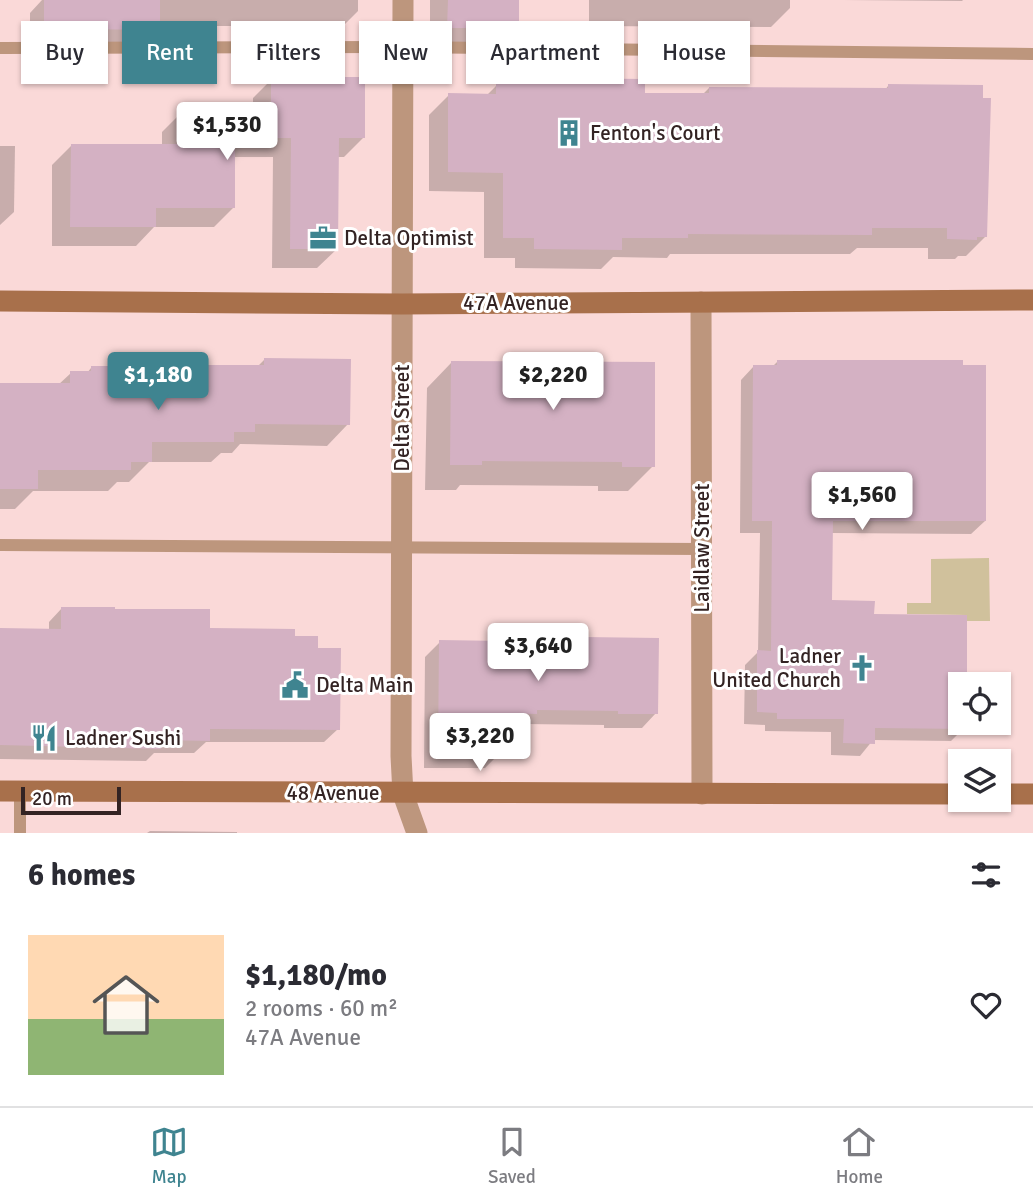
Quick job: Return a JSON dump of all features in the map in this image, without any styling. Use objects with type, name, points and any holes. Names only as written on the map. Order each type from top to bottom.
[{"type":"main road","name":"47A Avenue","points":[[0,301],[402,304],[1033,300]]},
{"type":"main road","name":"48 Avenue","points":[[10,791],[948,794]]},
{"type":"main road","points":[[1011,794],[1033,794]]},
{"type":"street","name":"Delta Street","points":[[403,0],[403,21]]},
{"type":"street","name":"Delta Street","points":[[403,84],[401,756],[403,794],[417,833]]},
{"type":"street","name":"Laidlaw Street","points":[[701,302],[702,794]]},
{"type":"lane","points":[[0,48],[359,47]]},
{"type":"lane","points":[[452,48],[1033,54]]},
{"type":"lane","points":[[0,545],[702,549]]},
{"type":"lane","points":[[10,791],[20,833]]},
{"type":"shaded area","points":[[989,558],[990,621],[967,621],[967,615],[907,614],[907,603],[931,603],[931,559]]},
{"type":"building","points":[[44,0],[160,0],[160,21],[122,21],[122,30],[108,29],[108,21],[44,21]]},
{"type":"building","points":[[448,0],[519,0],[519,21],[466,21],[466,28],[452,28],[452,21],[447,21]]},
{"type":"building","points":[[345,77],[359,77],[359,84],[365,84],[365,138],[339,138],[338,249],[290,249],[291,138],[235,138],[235,208],[156,208],[156,227],[70,227],[71,144],[180,144],[180,111],[271,111],[271,84],[345,84]]},
{"type":"building","points":[[624,79],[638,79],[638,84],[645,84],[645,93],[709,93],[709,87],[888,88],[888,84],[983,85],[983,98],[991,98],[987,237],[977,237],[977,240],[947,239],[947,228],[872,228],[872,235],[688,234],[688,238],[622,238],[622,250],[534,249],[534,238],[503,238],[503,173],[448,172],[448,93],[496,94],[496,84],[624,84]]},
{"type":"building","points":[[264,358],[351,359],[350,425],[255,424],[255,432],[234,432],[234,442],[152,442],[152,462],[131,462],[131,470],[38,470],[38,489],[0,489],[0,383],[70,383],[70,371],[91,371],[91,366],[135,366],[135,370],[194,370],[194,365],[264,365]]},
{"type":"building","points":[[777,360],[963,360],[963,365],[986,365],[986,521],[833,521],[832,600],[875,601],[874,614],[967,615],[967,672],[948,672],[948,729],[875,728],[875,744],[843,743],[844,719],[777,719],[777,713],[757,712],[757,650],[771,651],[772,521],[752,521],[753,365],[777,365]]},
{"type":"building","points":[[451,361],[655,362],[655,467],[622,467],[622,462],[482,461],[482,465],[450,465]]},
{"type":"building","points":[[61,607],[210,609],[210,628],[295,629],[295,636],[318,636],[318,648],[341,648],[340,730],[210,729],[210,741],[161,740],[161,749],[0,745],[0,628],[61,629]]},
{"type":"building","points":[[503,636],[659,638],[658,714],[537,710],[537,714],[502,713],[502,754],[438,753],[439,640],[503,641]]},
{"type":"place","name":"Fenton's Court","points":[[569,133]]},
{"type":"place","name":"Delta Optimist","points":[[323,238]]},
{"type":"place","name":"Ladner United Church","points":[[862,668]]},
{"type":"place","name":"Delta Main","points":[[295,685]]},
{"type":"place","name":"Ladner Sushi","points":[[44,738]]}]
